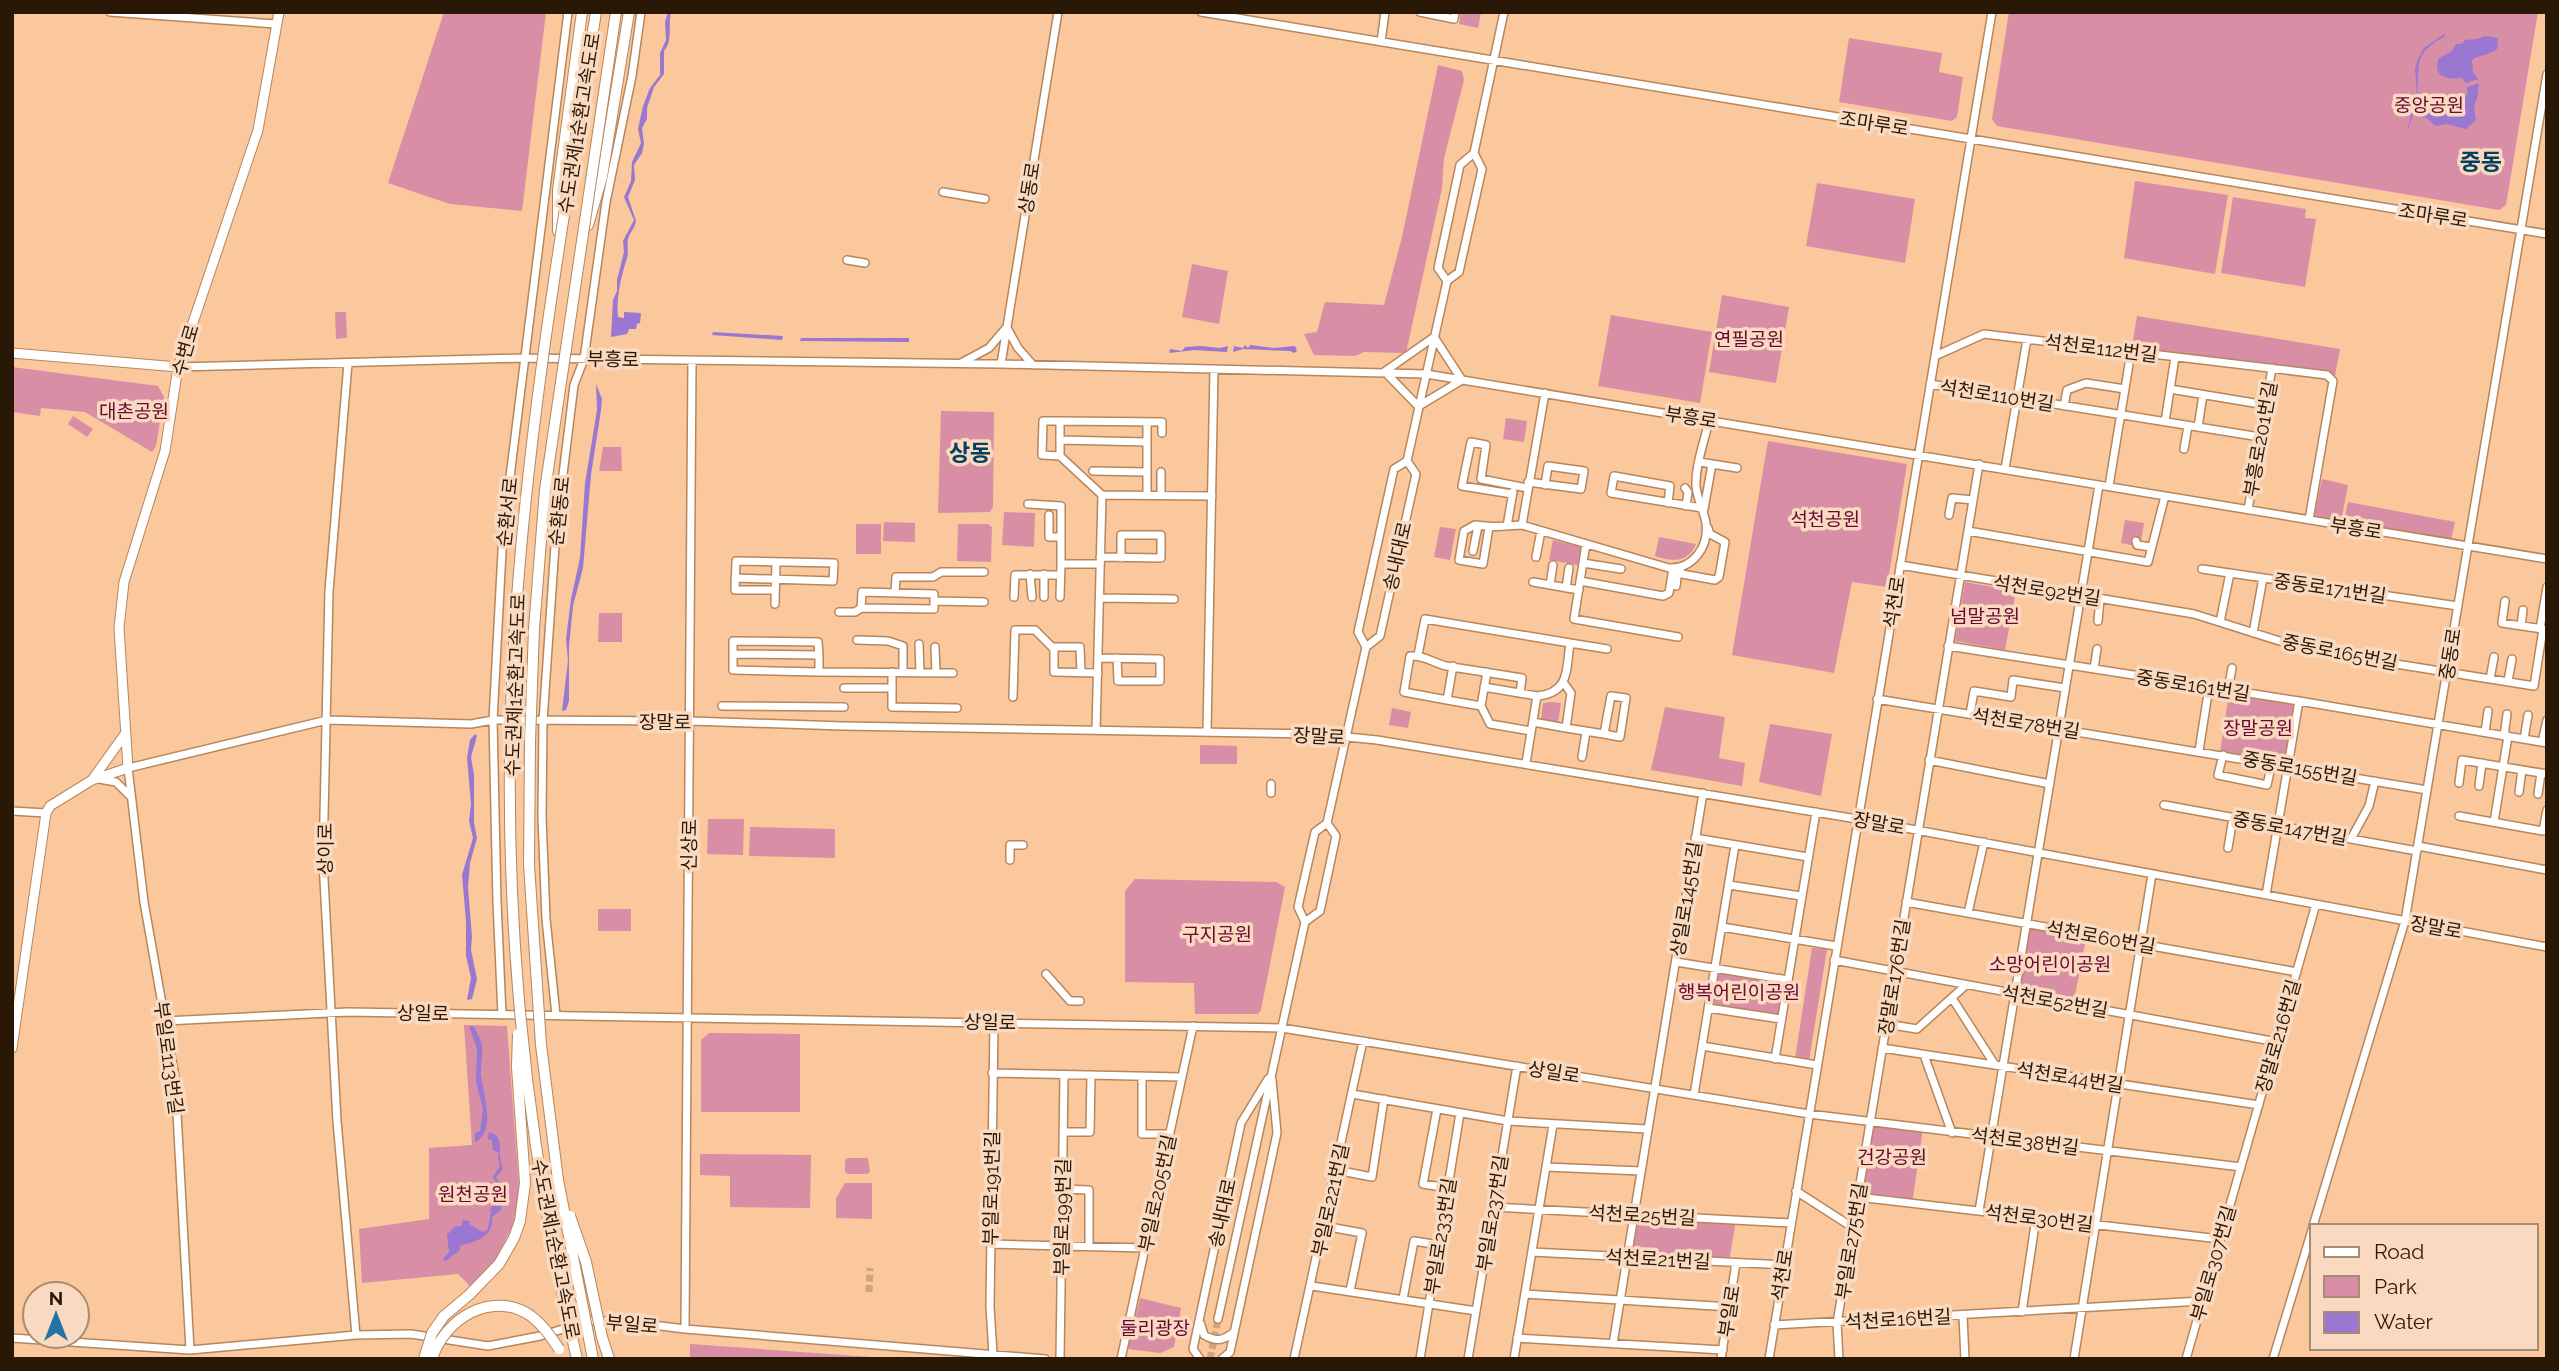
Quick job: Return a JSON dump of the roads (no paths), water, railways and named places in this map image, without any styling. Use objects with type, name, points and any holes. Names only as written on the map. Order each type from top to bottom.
[{"type":"highway","points":[[558,255],[558,190],[582,12]]},
{"type":"highway","name":"수도권제1순환고속도로","points":[[577,1359],[538,1161],[519,1003],[511,851],[511,741],[515,628],[527,492],[558,255],[596,12]]},
{"type":"highway","name":"수도권제1순환고속도로","points":[[593,1359],[558,1180],[541,1045],[529,864],[530,741],[534,629],[545,490],[616,12]]},
{"type":"highway","points":[[579,256],[602,177],[629,12]]},
{"type":"highway","points":[[424,1359],[432,1333],[444,1316],[499,1264],[520,1221],[525,1183],[517,1067],[519,1003]]},
{"type":"highway","points":[[558,1180],[586,1262],[602,1337],[610,1359]]},
{"type":"highway","points":[[432,1359],[444,1333],[457,1321],[473,1310],[491,1307],[511,1308],[529,1315],[546,1330],[562,1359]]},
{"type":"main road","name":"수변로","points":[[128,768],[120,608],[134,547],[164,451],[178,367],[258,130],[279,12]]},
{"type":"main road","name":"부흥로","points":[[12,353],[178,367]]},
{"type":"main road","points":[[92,779],[125,734]]},
{"type":"main road","points":[[12,1048],[15,1004],[46,813],[50,806],[92,779],[128,768]]},
{"type":"street","points":[[110,12],[276,24]]},
{"type":"street","name":"순환서로","points":[[502,1014],[495,844],[494,720],[503,533],[569,12]]},
{"type":"street","name":"순환동로","points":[[556,1015],[545,919],[542,817],[543,721],[556,531],[574,385],[584,359],[606,202],[632,76],[641,12]]},
{"type":"street","name":"상동로","points":[[1001,364],[1058,12]]},
{"type":"street","name":"조마루로","points":[[1201,12],[2547,234]]},
{"type":"street","points":[[1381,42],[1385,12]]},
{"type":"street","points":[[1421,12],[1454,19],[1455,12]]},
{"type":"street","name":"송내대로","points":[[1447,281],[1438,268],[1460,165],[1474,153],[1504,12]]},
{"type":"street","name":"석천로","points":[[1769,1359],[1992,12]]},
{"type":"street","name":"중동로","points":[[2314,1224],[2405,921],[2547,74]]},
{"type":"street","name":"송내대로","points":[[1217,1319],[1305,922],[1298,907],[1315,832],[1327,823],[1366,647],[1359,632],[1394,469],[1407,461],[1447,281],[1459,272],[1482,169],[1474,153]]},
{"type":"street","points":[[943,192],[985,199]]},
{"type":"street","points":[[847,260],[865,263]]},
{"type":"street","points":[[959,364],[989,348],[1006,327],[1018,348],[1034,365]]},
{"type":"street","name":"석천로112번길","points":[[1935,356],[1984,334],[2327,375],[2333,381],[2309,520]]},
{"type":"street","points":[[1434,338],[1462,380],[1419,407],[1384,372],[1434,338]]},
{"type":"street","points":[[2005,468],[2027,339]]},
{"type":"street","points":[[2109,486],[2132,352]]},
{"type":"street","points":[[2165,422],[2175,357]]},
{"type":"street","name":"부흥로","points":[[178,367],[524,358],[1001,364],[1426,374],[2547,559]]},
{"type":"street","name":"신상로","points":[[685,1329],[692,360]]},
{"type":"street","name":"상이로","points":[[348,363],[329,591],[323,861],[339,1149],[356,1335]]},
{"type":"street","name":"부흥로201번길","points":[[2248,510],[2272,368]]},
{"type":"street","points":[[1207,732],[1214,369]]},
{"type":"street","name":"석천로110번길","points":[[2064,406],[2067,390],[2086,383],[2125,389]]},
{"type":"street","name":"석천로110번길","points":[[1930,384],[2260,437]]},
{"type":"street","points":[[2170,389],[2266,405]]},
{"type":"street","points":[[1522,525],[1545,393]]},
{"type":"street","points":[[2199,427],[2203,395]]},
{"type":"street","points":[[1489,527],[1483,565],[1459,560],[1465,531],[1478,526],[1489,527],[1497,529],[1522,525],[1676,568],[1682,573],[1715,580],[1719,577],[1725,542],[1710,534],[1696,486],[1709,420]]},
{"type":"street","points":[[1162,433],[1162,422],[1043,421],[1042,455],[1060,456],[1102,495],[1212,496]]},
{"type":"street","points":[[1060,421],[1060,456]]},
{"type":"street","points":[[1147,422],[1147,495]]},
{"type":"street","points":[[2184,449],[2188,426]]},
{"type":"street","points":[[1060,440],[1147,442]]},
{"type":"street","points":[[1479,489],[1486,445],[1471,442],[1462,486],[1479,489],[1512,494]]},
{"type":"street","name":"송내대로","points":[[1366,647],[1380,636],[1416,474],[1407,461]]},
{"type":"street","points":[[1700,462],[1737,468]]},
{"type":"street","points":[[1703,511],[1712,464]]},
{"type":"street","name":"장말로176번길","points":[[1870,1123],[1979,464]]},
{"type":"street","points":[[1481,479],[1514,485],[1581,489],[1584,471],[1548,466],[1545,485]]},
{"type":"street","points":[[1093,471],[1147,472]]},
{"type":"street","points":[[1161,472],[1161,495]]},
{"type":"street","points":[[1668,503],[1670,486],[1614,476],[1611,494],[1703,511]]},
{"type":"street","points":[[1507,526],[1514,485]]},
{"type":"street","points":[[1979,1211],[1999,1066],[2015,994],[2099,485]]},
{"type":"street","points":[[1685,488],[1688,492],[1686,506]]},
{"type":"street","points":[[1096,730],[1102,495]]},
{"type":"street","points":[[1968,531],[2148,562],[2165,496]]},
{"type":"street","points":[[1949,516],[1952,498],[1973,500]]},
{"type":"street","points":[[1028,504],[1061,506],[1060,597]]},
{"type":"street","points":[[1509,512],[1524,514]]},
{"type":"street","points":[[1049,515],[1049,537],[1061,537]]},
{"type":"street","points":[[1473,551],[1478,526]]},
{"type":"street","points":[[1676,568],[1689,564],[1696,558],[1703,547],[1707,526]]},
{"type":"street","points":[[1536,557],[1541,531]]},
{"type":"street","points":[[1061,564],[1121,558],[1161,558],[1161,535],[1121,535],[1121,558]]},
{"type":"street","points":[[2136,541],[2137,545],[2151,547]]},
{"type":"street","points":[[1586,544],[1574,619],[1678,637]]},
{"type":"street","points":[[735,578],[833,581],[834,563],[736,561],[735,578],[735,590],[775,590]]},
{"type":"street","points":[[775,604],[776,562]]},
{"type":"street","points":[[1583,563],[1621,569]]},
{"type":"street","points":[[1550,585],[1553,565]]},
{"type":"street","name":"석천로92번길","points":[[1900,565],[2194,614]]},
{"type":"street","points":[[1566,588],[1569,568]]},
{"type":"street","points":[[1533,582],[1566,588],[1579,586],[1663,596],[1669,593],[1676,568]]},
{"type":"street","points":[[1676,568],[1676,586]]},
{"type":"street","name":"중동로171번길","points":[[2202,569],[2458,606]]},
{"type":"street","points":[[895,593],[896,577],[933,577],[941,572],[984,572]]},
{"type":"street","points":[[2220,622],[2230,573]]},
{"type":"street","points":[[1030,574],[1032,597]]},
{"type":"street","points":[[1044,574],[1044,597]]},
{"type":"street","points":[[1014,597],[1014,575],[1060,575]]},
{"type":"street","points":[[2253,633],[2263,578]]},
{"type":"street","points":[[2542,666],[2547,587]]},
{"type":"street","points":[[839,612],[855,612],[861,608],[934,609],[934,594],[862,592],[861,608]]},
{"type":"street","points":[[1100,598],[1174,599]]},
{"type":"street","points":[[2098,621],[2100,599]]},
{"type":"street","points":[[934,601],[984,602]]},
{"type":"street","points":[[2505,601],[2502,623],[2543,629]]},
{"type":"street","points":[[2521,626],[2523,610]]},
{"type":"street","name":"중동로165번길","points":[[2194,614],[2308,650],[2534,686],[2542,666]]},
{"type":"street","points":[[1418,655],[1425,619],[1607,649]]},
{"type":"street","points":[[1013,697],[1015,629],[1035,630],[1055,649],[1080,647],[1080,673]]},
{"type":"street","points":[[857,640],[888,641],[903,646],[903,672]]},
{"type":"street","points":[[819,671],[818,642],[733,641],[733,670],[953,673]]},
{"type":"street","points":[[1484,687],[1537,696],[1551,695],[1563,682],[1570,643]]},
{"type":"street","points":[[919,645],[920,673]]},
{"type":"street","name":"중동로161번길","points":[[1948,646],[2545,743]]},
{"type":"street","points":[[935,647],[936,673]]},
{"type":"street","points":[[1055,649],[1054,672],[1098,673]]},
{"type":"street","points":[[2094,669],[2097,649]]},
{"type":"street","points":[[733,654],[819,654]]},
{"type":"street","points":[[1481,706],[1404,692],[1410,656],[1418,655],[1439,664],[1522,678],[1520,693]]},
{"type":"street","points":[[2490,678],[2494,657]]},
{"type":"street","points":[[1098,658],[1117,658],[1160,659],[1160,681],[1118,681],[1117,658]]},
{"type":"street","points":[[2508,681],[2512,659]]},
{"type":"street","points":[[1447,700],[1453,666]]},
{"type":"street","points":[[2228,690],[2232,668]]},
{"type":"street","points":[[892,672],[892,706],[957,708]]},
{"type":"street","points":[[1487,672],[1481,706],[1490,724],[1531,731]]},
{"type":"street","points":[[1970,714],[1973,691],[2011,697],[2013,680],[2065,688]]},
{"type":"street","points":[[1563,682],[1571,693],[1566,728]]},
{"type":"street","points":[[2199,751],[2208,687]]},
{"type":"street","points":[[844,688],[892,688]]},
{"type":"street","points":[[1526,763],[1537,696]]},
{"type":"street","points":[[1533,722],[1620,737],[1626,698],[1611,696],[1604,734]]},
{"type":"street","name":"석천로78번길","points":[[1877,698],[2174,747]]},
{"type":"street","points":[[2266,895],[2299,701]]},
{"type":"street","points":[[722,706],[844,707]]},
{"type":"street","points":[[2485,732],[2488,710]]},
{"type":"street","points":[[2494,822],[2503,767],[2507,714]]},
{"type":"street","points":[[2524,739],[2528,715]]},
{"type":"street","name":"장말로","points":[[128,768],[327,720],[471,723],[494,720],[691,721],[1346,737],[1526,763],[1857,819],[2547,947]]},
{"type":"street","points":[[2545,743],[2547,720]]},
{"type":"street","points":[[1582,757],[1586,732]]},
{"type":"street","name":"중동로155번길","points":[[2174,747],[2223,755],[2246,762],[2272,763],[2427,790]]},
{"type":"street","points":[[2223,755],[2218,775],[2267,785],[2272,763]]},
{"type":"street","points":[[1929,760],[2050,784]]},
{"type":"street","points":[[2459,783],[2462,760],[2544,773],[2538,794]]},
{"type":"street","points":[[2479,786],[2482,763]]},
{"type":"street","name":"부일로113번길","points":[[128,768],[129,795],[144,902],[175,1077],[190,1350]]},
{"type":"street","points":[[2519,792],[2522,770]]},
{"type":"street","points":[[92,779],[116,782],[129,795]]},
{"type":"street","points":[[2351,839],[2368,806],[2375,781]]},
{"type":"street","points":[[1271,784],[1271,793]]},
{"type":"street","name":"상일로145번길","points":[[1613,1344],[1703,793]]},
{"type":"street","name":"중동로147번길","points":[[2164,805],[2351,839],[2547,870]]},
{"type":"street","points":[[2459,816],[2543,831],[2547,810]]},
{"type":"street","points":[[12,811],[46,813]]},
{"type":"street","points":[[1775,1059],[1815,812]]},
{"type":"street","points":[[2228,848],[2233,818]]},
{"type":"street","name":"송내대로","points":[[1305,922],[1320,911],[1336,836],[1327,823]]},
{"type":"street","points":[[1695,838],[1808,857]]},
{"type":"street","points":[[1968,913],[1984,842]]},
{"type":"street","points":[[1010,860],[1010,845],[1023,845]]},
{"type":"street","points":[[1694,1095],[1735,845]]},
{"type":"street","points":[[2074,1359],[2152,874]]},
{"type":"street","points":[[1729,885],[1801,896]]},
{"type":"street","name":"석천로60번길","points":[[1906,902],[2297,972]]},
{"type":"street","name":"장말로216번길","points":[[2241,1167],[2316,905]]},
{"type":"street","points":[[1722,927],[1836,946]]},
{"type":"street","name":"석천로52번길","points":[[1834,960],[2277,1042]]},
{"type":"street","points":[[1676,962],[1788,980]]},
{"type":"street","points":[[1046,974],[1070,1001],[1080,1001]]},
{"type":"street","points":[[1886,1024],[1917,1030],[1966,985]]},
{"type":"street","points":[[1952,998],[1999,1066]]},
{"type":"street","points":[[1709,1007],[1781,1019]]},
{"type":"street","name":"상일로","points":[[165,1021],[331,1012],[1282,1028],[1809,1114]]},
{"type":"street","name":"부일로191번길","points":[[993,1354],[990,1307],[994,1023]]},
{"type":"street","name":"부일로205번길","points":[[1121,1359],[1193,1026]]},
{"type":"street","name":"부일로221번길","points":[[1294,1359],[1312,1286],[1363,1041]]},
{"type":"street","points":[[1702,1046],[1816,1065]]},
{"type":"street","name":"석천로44번길","points":[[1882,1048],[2259,1105]]},
{"type":"street","points":[[1924,1055],[1952,1133]]},
{"type":"street","name":"부일로237번길","points":[[1468,1359],[1517,1066]]},
{"type":"street","points":[[992,1073],[1182,1077]]},
{"type":"street","name":"송내대로","points":[[1200,1359],[1193,1349],[1241,1123],[1272,1073]]},
{"type":"street","name":"송내대로","points":[[1222,1359],[1230,1352],[1235,1332],[1277,1133],[1272,1073]]},
{"type":"street","name":"부일로199번길","points":[[1059,1359],[1064,1075]]},
{"type":"street","points":[[1063,1132],[1090,1132],[1091,1075]]},
{"type":"street","points":[[1142,1076],[1142,1134],[1170,1134]]},
{"type":"street","points":[[1352,1094],[1508,1121],[1647,1129]]},
{"type":"street","points":[[1336,1170],[1372,1177],[1384,1099]]},
{"type":"street","points":[[1437,1109],[1423,1184],[1448,1188]]},
{"type":"street","name":"부일로233번길","points":[[1420,1359],[1461,1113]]},
{"type":"street","name":"석천로38번길","points":[[1809,1114],[2241,1167]]},
{"type":"street","name":"부일로275번길","points":[[1839,1359],[1837,1322],[1870,1123]]},
{"type":"street","points":[[1514,1359],[1553,1125]]},
{"type":"street","points":[[1546,1167],[1641,1171]]},
{"type":"street","name":"부일로307번길","points":[[2186,1359],[2241,1167]]},
{"type":"street","points":[[1062,1189],[1088,1190],[1089,1247]]},
{"type":"street","points":[[1796,1191],[1852,1227]]},
{"type":"street","name":"석천로30번길","points":[[1858,1197],[2220,1239]]},
{"type":"street","name":"석천로25번길","points":[[1493,1207],[1791,1223]]},
{"type":"street","points":[[2021,1312],[2036,1218]]},
{"type":"street","points":[[1325,1226],[1362,1233],[1350,1292]]},
{"type":"street","name":"중동로","points":[[2273,1359],[2310,1238]]},
{"type":"street","points":[[1403,1299],[1413,1241],[1439,1245]]},
{"type":"street","points":[[991,1244],[1145,1248]]},
{"type":"street","name":"석천로21번길","points":[[1532,1252],[1784,1265]]},
{"type":"street","name":"부일로","points":[[1722,1354],[1736,1263]]},
{"type":"street","points":[[1312,1286],[1476,1311]]},
{"type":"street","points":[[1525,1294],[1730,1307]]},
{"type":"street","name":"석천로16번길","points":[[1774,1325],[2202,1301]]},
{"type":"street","points":[[1963,1315],[1965,1359]]},
{"type":"street","points":[[1199,1320],[1204,1335],[1212,1340],[1224,1340],[1235,1332]]},
{"type":"street","name":"부일로","points":[[12,1338],[190,1350],[356,1335],[411,1334],[488,1346],[540,1336],[589,1321],[621,1321],[685,1329],[1045,1359]]},
{"type":"street","points":[[1517,1338],[1722,1354]]},
{"type":"water","points":[[668,12],[671,12],[670,33],[664,51],[664,74],[654,87],[647,108],[647,119],[642,128],[644,144],[634,165],[635,180],[628,197],[636,221],[628,239],[628,255],[618,295],[618,317],[624,318],[624,312],[641,313],[640,323],[636,329],[629,329],[627,334],[611,337],[613,300],[624,252],[623,241],[634,220],[624,197],[631,181],[632,162],[641,143],[638,129],[643,106],[650,88],[660,75],[660,53],[666,40],[665,22]]},
{"type":"water","points":[[2444,34],[2445,36],[2429,47],[2419,62],[2417,98],[2407,132],[2417,90],[2415,69],[2418,59],[2424,48]]},
{"type":"water","points":[[2485,36],[2498,38],[2497,49],[2472,60],[2473,72],[2478,79],[2466,83],[2462,78],[2446,78],[2439,73],[2439,58],[2451,52],[2456,44]]},
{"type":"water","points":[[2479,83],[2474,106],[2476,120],[2466,129],[2446,124],[2436,126],[2424,116],[2422,106],[2433,94],[2461,97],[2467,95],[2467,87]]},
{"type":"water","points":[[713,332],[783,336],[782,340],[712,335]]},
{"type":"water","points":[[801,338],[909,338],[909,342],[800,341]]},
{"type":"water","points":[[1245,345],[1248,348],[1250,345],[1274,348],[1295,346],[1297,351],[1294,353],[1243,349],[1233,352],[1234,346],[1243,348]]},
{"type":"water","points":[[1228,346],[1227,352],[1194,350],[1169,353],[1170,349],[1182,351],[1185,347]]},
{"type":"water","points":[[596,384],[602,399],[601,410],[591,475],[583,568],[573,606],[569,646],[569,701],[566,710],[562,711],[568,661],[566,639],[580,558],[585,483],[597,410]]},
{"type":"water","points":[[475,734],[477,736],[471,757],[477,838],[470,863],[468,887],[471,950],[477,979],[472,999],[467,1000],[471,978],[466,956],[462,875],[473,838],[469,821],[471,804],[467,758],[470,740]]},
{"type":"water","points":[[469,1026],[474,1027],[482,1045],[481,1075],[487,1112],[486,1130],[475,1142],[475,1133],[480,1131],[483,1109],[476,1082],[477,1049]]},
{"type":"water","points":[[489,1132],[496,1136],[499,1142],[503,1169],[496,1177],[503,1190],[501,1210],[492,1217],[490,1230],[483,1238],[460,1246],[460,1250],[446,1261],[443,1259],[449,1252],[447,1235],[454,1227],[461,1226],[463,1220],[470,1221],[469,1224],[483,1232],[488,1229],[490,1209],[495,1202],[492,1199],[501,1191],[493,1177],[500,1166],[499,1153],[493,1150],[492,1140],[488,1139]]},
{"type":"tunnel","points":[[869,1292],[870,1268]]},
{"type":"tunnel","points":[[1210,1359],[1218,1319]]},
{"type":"district","name":"중동","points":[[2481,162]]},
{"type":"district","name":"상동","points":[[970,453]]},
{"type":"park label","name":"중앙공원","points":[[2429,105]]},
{"type":"park label","name":"연필공원","points":[[1749,339]]},
{"type":"park label","name":"대촌공원","points":[[134,411]]},
{"type":"park label","name":"석천공원","points":[[1825,519]]},
{"type":"park label","name":"넘말공원","points":[[1985,616]]},
{"type":"park label","name":"장말공원","points":[[2258,728]]},
{"type":"park label","name":"구지공원","points":[[1217,934]]},
{"type":"park label","name":"소망어린이공원","points":[[2050,964]]},
{"type":"park label","name":"행복어린이공원","points":[[1739,992]]},
{"type":"park label","name":"건강공원","points":[[1892,1157]]},
{"type":"park label","name":"원천공원","points":[[473,1194]]},
{"type":"park label","name":"둘리광장","points":[[1155,1328]]}]
